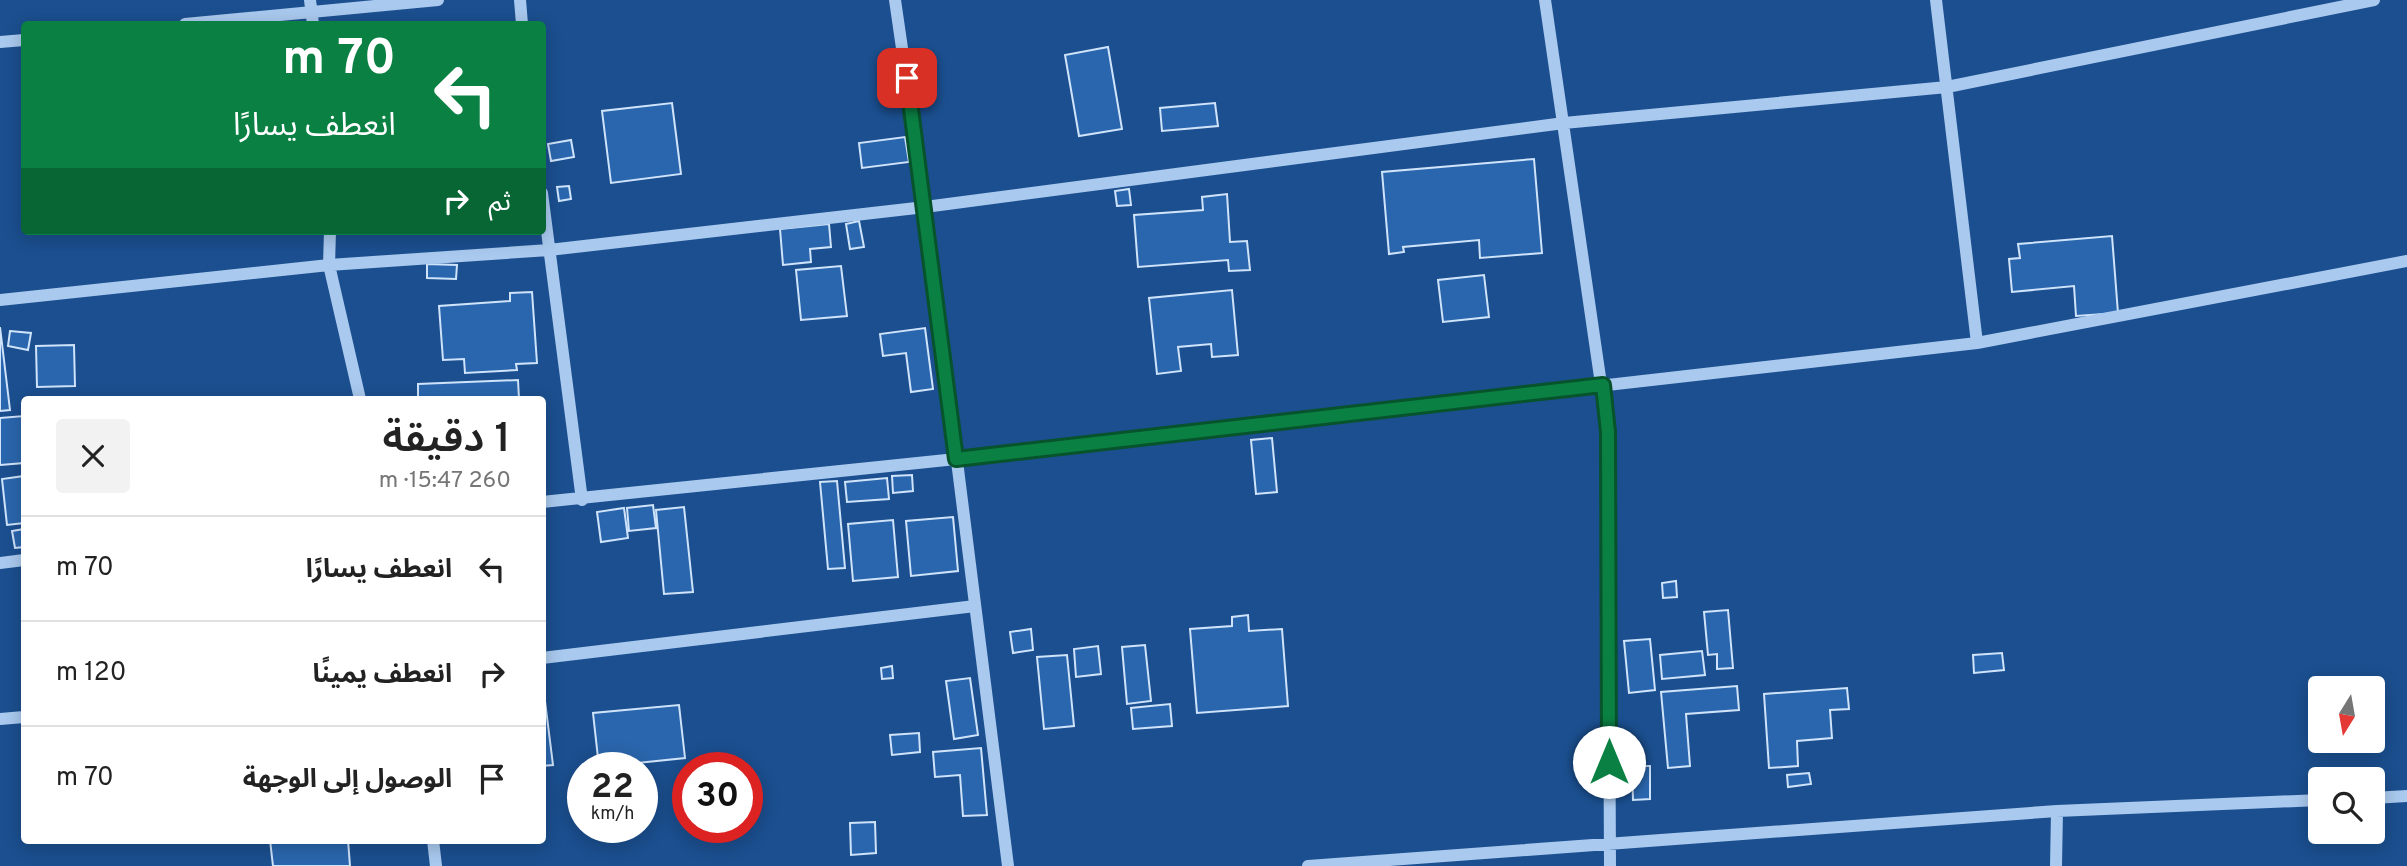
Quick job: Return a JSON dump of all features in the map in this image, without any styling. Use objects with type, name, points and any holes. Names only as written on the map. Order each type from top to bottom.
[{"type":"street","points":[[217,21],[438,0]]},
{"type":"street","points":[[520,0],[523,21]]},
{"type":"street","points":[[895,0],[925,207],[1008,866]]},
{"type":"street","points":[[1545,0],[1608,432],[1610,866]]},
{"type":"street","points":[[1936,0],[1977,343]]},
{"type":"street","points":[[0,300],[329,265],[549,250],[925,207],[1564,123],[1947,88],[2374,0]]},
{"type":"street","points":[[0,43],[21,40]]},
{"type":"street","points":[[546,226],[582,500]]},
{"type":"street","points":[[330,235],[329,265],[359,396]]},
{"type":"street","points":[[546,502],[956,459],[1977,343],[2407,261]]},
{"type":"street","points":[[0,563],[21,560]]},
{"type":"street","points":[[546,658],[975,606]]},
{"type":"street","points":[[0,719],[21,717]]},
{"type":"street","points":[[2385,797],[2407,796]]},
{"type":"street","points":[[1308,866],[1610,846],[2057,811],[2308,801]]},
{"type":"street","points":[[2056,866],[2057,811]]},
{"type":"street","points":[[433,844],[436,866]]},
{"type":"building","points":[[1108,47],[1122,129],[1079,136],[1065,55]]},
{"type":"building","points":[[672,103],[681,174],[611,183],[602,111]]},
{"type":"building","points":[[1215,103],[1218,126],[1162,131],[1160,108]]},
{"type":"building","points":[[905,137],[909,162],[862,168],[859,143]]},
{"type":"building","points":[[571,140],[574,157],[551,161],[548,144]]},
{"type":"building","points":[[1534,159],[1542,253],[1480,258],[1479,240],[1403,247],[1404,252],[1389,254],[1382,172]]},
{"type":"building","points":[[569,186],[571,199],[559,201],[557,187]]},
{"type":"building","points":[[1129,189],[1131,205],[1117,206],[1115,191]]},
{"type":"building","points":[[1227,194],[1230,242],[1247,241],[1250,270],[1229,271],[1228,260],[1138,267],[1134,215],[1203,210],[1202,197]]},
{"type":"building","points":[[859,221],[864,247],[850,249],[846,224]]},
{"type":"building","points":[[829,224],[831,247],[810,249],[811,262],[783,265],[780,229]]},
{"type":"building","points":[[2112,236],[2118,313],[2076,316],[2074,286],[2012,292],[2009,259],[2020,258],[2018,244]]},
{"type":"building","points":[[427,264],[457,265],[456,279],[427,278]]},
{"type":"building","points":[[841,266],[847,316],[801,320],[796,270]]},
{"type":"building","points":[[1484,275],[1489,317],[1443,322],[1438,280]]},
{"type":"building","points":[[1232,290],[1238,355],[1212,357],[1211,344],[1178,347],[1181,371],[1157,374],[1149,298]]},
{"type":"building","points":[[532,292],[537,363],[516,364],[517,370],[465,373],[464,359],[443,360],[439,306],[510,301],[510,293]]},
{"type":"building","points":[[0,327],[10,410],[0,411]]},
{"type":"building","points":[[925,328],[933,389],[911,392],[906,353],[883,356],[880,334]]},
{"type":"building","points":[[10,331],[31,333],[28,350],[8,346]]},
{"type":"building","points":[[74,345],[75,386],[37,387],[36,346]]},
{"type":"building","points":[[518,380],[519,396],[418,396],[418,384]]},
{"type":"building","points":[[21,416],[21,463],[0,465],[0,418]]},
{"type":"building","points":[[1272,438],[1277,492],[1256,494],[1251,440]]},
{"type":"building","points":[[912,475],[913,491],[893,493],[892,476]]},
{"type":"building","points":[[21,476],[21,523],[7,525],[2,479]]},
{"type":"building","points":[[887,478],[889,499],[847,502],[845,482]]},
{"type":"building","points":[[837,481],[845,568],[828,569],[820,482]]},
{"type":"building","points":[[653,505],[656,528],[629,531],[627,508]]},
{"type":"building","points":[[684,507],[693,592],[664,594],[656,510]]},
{"type":"building","points":[[624,508],[628,538],[601,542],[597,512]]},
{"type":"building","points":[[953,517],[958,571],[911,576],[906,521]]},
{"type":"building","points":[[893,520],[898,577],[853,581],[848,524]]},
{"type":"building","points":[[21,530],[21,547],[15,548],[12,531]]},
{"type":"building","points":[[1676,581],[1677,597],[1663,598],[1662,583]]},
{"type":"building","points":[[1728,610],[1733,668],[1717,669],[1717,654],[1708,655],[1704,612]]},
{"type":"building","points":[[1248,615],[1249,631],[1282,629],[1288,706],[1197,713],[1190,629],[1232,626],[1232,617]]},
{"type":"building","points":[[1031,629],[1033,650],[1013,653],[1010,632]]},
{"type":"building","points":[[1650,639],[1655,690],[1629,693],[1624,641]]},
{"type":"building","points":[[1145,645],[1151,701],[1127,704],[1122,647]]},
{"type":"building","points":[[1098,646],[1101,674],[1076,677],[1074,649]]},
{"type":"building","points":[[1702,651],[1705,675],[1662,679],[1660,655]]},
{"type":"building","points":[[2002,653],[2004,670],[1974,673],[1973,655]]},
{"type":"building","points":[[1067,655],[1074,726],[1044,729],[1037,657]]},
{"type":"building","points":[[892,666],[893,678],[882,679],[881,668]]},
{"type":"building","points":[[970,678],[978,735],[954,739],[946,681]]},
{"type":"building","points":[[1737,686],[1739,710],[1686,714],[1690,766],[1668,768],[1661,692]]},
{"type":"building","points":[[1847,688],[1849,709],[1830,710],[1832,738],[1797,741],[1798,766],[1769,768],[1764,694]]},
{"type":"building","points":[[1170,704],[1172,726],[1133,729],[1131,708]]},
{"type":"building","points":[[679,705],[684,752],[672,752],[672,759],[658,761],[658,752],[597,752],[593,713]]},
{"type":"building","points":[[546,709],[553,765],[546,766]]},
{"type":"building","points":[[919,733],[920,752],[892,755],[890,735]]},
{"type":"building","points":[[981,748],[987,815],[963,816],[960,775],[935,777],[933,752]]},
{"type":"building","points":[[1632,766],[1650,766],[1650,799],[1633,800]]},
{"type":"building","points":[[1809,773],[1811,784],[1788,787],[1787,775]]},
{"type":"building","points":[[875,822],[876,853],[851,855],[850,823]]},
{"type":"building","points":[[270,844],[348,844],[350,866],[273,866]]},
{"type":"route","points":[[907,78],[956,459],[1603,385],[1608,432],[1609,762]]}]
